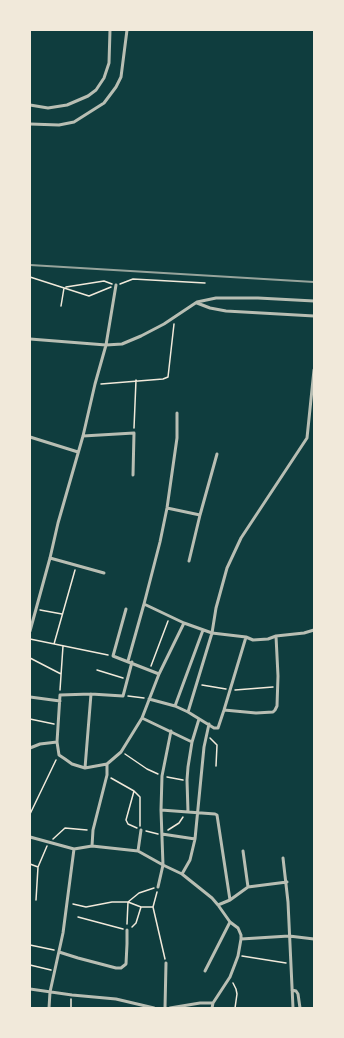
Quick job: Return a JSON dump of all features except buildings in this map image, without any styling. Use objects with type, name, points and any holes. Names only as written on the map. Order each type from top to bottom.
[{"type":"street","points":[[30,105],[48,108],[67,105],[88,96],[96,90],[104,78],[109,63],[110,30]]},
{"type":"street","points":[[30,124],[59,125],[74,122],[104,102],[116,88],[121,77],[127,30]]},
{"type":"street","points":[[30,631],[106,346],[116,285]]},
{"type":"street","points":[[30,339],[106,346],[122,344],[164,324],[197,302],[216,298],[232,297],[314,301]]},
{"type":"street","points":[[197,302],[210,308],[226,311],[314,316]]},
{"type":"street","points":[[188,712],[212,633],[216,608],[227,568],[241,538],[304,444],[308,433],[314,370]]},
{"type":"street","points":[[177,413],[177,438],[167,508],[122,696],[91,694],[60,695],[57,742],[59,755],[72,764],[85,768],[108,764],[121,752],[142,718],[159,674],[184,624]]},
{"type":"street","points":[[83,436],[134,433],[133,475]]},
{"type":"street","points":[[308,433],[314,434]]},
{"type":"street","points":[[30,437],[78,452]]},
{"type":"street","points":[[189,561],[217,454]]},
{"type":"street","points":[[167,508],[200,516]]},
{"type":"street","points":[[50,558],[104,573]]},
{"type":"street","points":[[144,604],[184,624],[212,633],[246,637],[253,640],[304,633],[314,630]]},
{"type":"street","points":[[126,609],[113,656],[130,661],[159,674]]},
{"type":"street","points":[[175,706],[203,630]]},
{"type":"street","points":[[224,710],[251,713],[273,712],[277,706],[276,636]]},
{"type":"street","points":[[149,699],[175,706],[214,728],[218,728],[246,637]]},
{"type":"street","points":[[85,768],[91,694]]},
{"type":"street","points":[[30,697],[60,701]]},
{"type":"street","points":[[142,718],[192,742]]},
{"type":"street","points":[[188,812],[187,780],[192,742],[199,719]]},
{"type":"street","points":[[182,874],[190,860],[195,839],[202,765],[209,724]]},
{"type":"street","points":[[158,887],[163,865],[161,810],[162,776],[171,732]]},
{"type":"street","points":[[30,748],[40,744],[57,742]]},
{"type":"street","points":[[92,846],[93,830],[107,775],[108,764]]},
{"type":"street","points":[[161,810],[215,814],[218,817],[230,900]]},
{"type":"street","points":[[138,851],[141,830]]},
{"type":"street","points":[[162,834],[195,839]]},
{"type":"street","points":[[30,837],[74,850],[92,846],[138,851],[182,874],[218,905],[230,922],[238,928],[241,939],[238,956],[230,977],[213,1003],[212,1008]]},
{"type":"street","points":[[48,1008],[54,971],[59,952],[74,850]]},
{"type":"street","points":[[243,851],[248,887]]},
{"type":"street","points":[[283,858],[287,882],[293,1008]]},
{"type":"street","points":[[218,905],[230,900],[248,887],[287,882]]},
{"type":"street","points":[[205,971],[230,922]]},
{"type":"street","points":[[59,952],[116,968],[121,968],[126,964],[127,930]]},
{"type":"street","points":[[241,939],[289,936],[314,939]]},
{"type":"street","points":[[165,1008],[166,963]]},
{"type":"street","points":[[30,990],[116,999],[154,1008]]},
{"type":"street","points":[[292,990],[296,991],[298,994],[300,1008]]},
{"type":"street","points":[[170,1008],[200,1003],[213,1003]]},
{"type":"path","points":[[30,277],[89,296],[134,279],[205,283]]},
{"type":"path","points":[[64,287],[104,281],[116,285]]},
{"type":"path","points":[[61,306],[64,287]]},
{"type":"path","points":[[95,384],[168,378],[175,317]]},
{"type":"path","points":[[134,433],[136,380]]},
{"type":"path","points":[[54,644],[76,566]]},
{"type":"path","points":[[36,609],[62,614]]},
{"type":"path","points":[[149,670],[170,617]]},
{"type":"path","points":[[30,638],[113,656]]},
{"type":"path","points":[[60,695],[63,646]]},
{"type":"path","points":[[30,658],[61,674]]},
{"type":"path","points":[[97,670],[127,679]]},
{"type":"path","points":[[197,684],[230,690],[277,687]]},
{"type":"path","points":[[122,696],[149,699]]},
{"type":"path","points":[[30,719],[58,724]]},
{"type":"path","points":[[206,735],[216,745],[216,766]]},
{"type":"path","points":[[121,752],[147,769],[162,776],[187,780]]},
{"type":"path","points":[[30,814],[59,755]]},
{"type":"path","points":[[107,775],[134,791],[140,797],[141,830]]},
{"type":"path","points":[[134,791],[126,820],[128,824],[141,830],[162,834],[179,823],[188,812]]},
{"type":"path","points":[[36,900],[38,867],[48,842],[65,828],[93,830]]},
{"type":"path","points":[[30,864],[38,867]]},
{"type":"path","points":[[78,917],[127,930],[128,902],[139,893],[158,887]]},
{"type":"path","points":[[158,887],[153,907],[166,963]]},
{"type":"path","points":[[67,903],[86,907],[112,902],[128,902],[141,906],[153,907]]},
{"type":"path","points":[[136,923],[141,906]]},
{"type":"path","points":[[30,945],[59,952]]},
{"type":"path","points":[[238,956],[290,963]]},
{"type":"path","points":[[30,966],[54,971]]},
{"type":"path","points":[[230,977],[237,994],[235,1008]]},
{"type":"path","points":[[71,1008],[72,995]]},
{"type":"railway","points":[[30,265],[314,282]]}]
